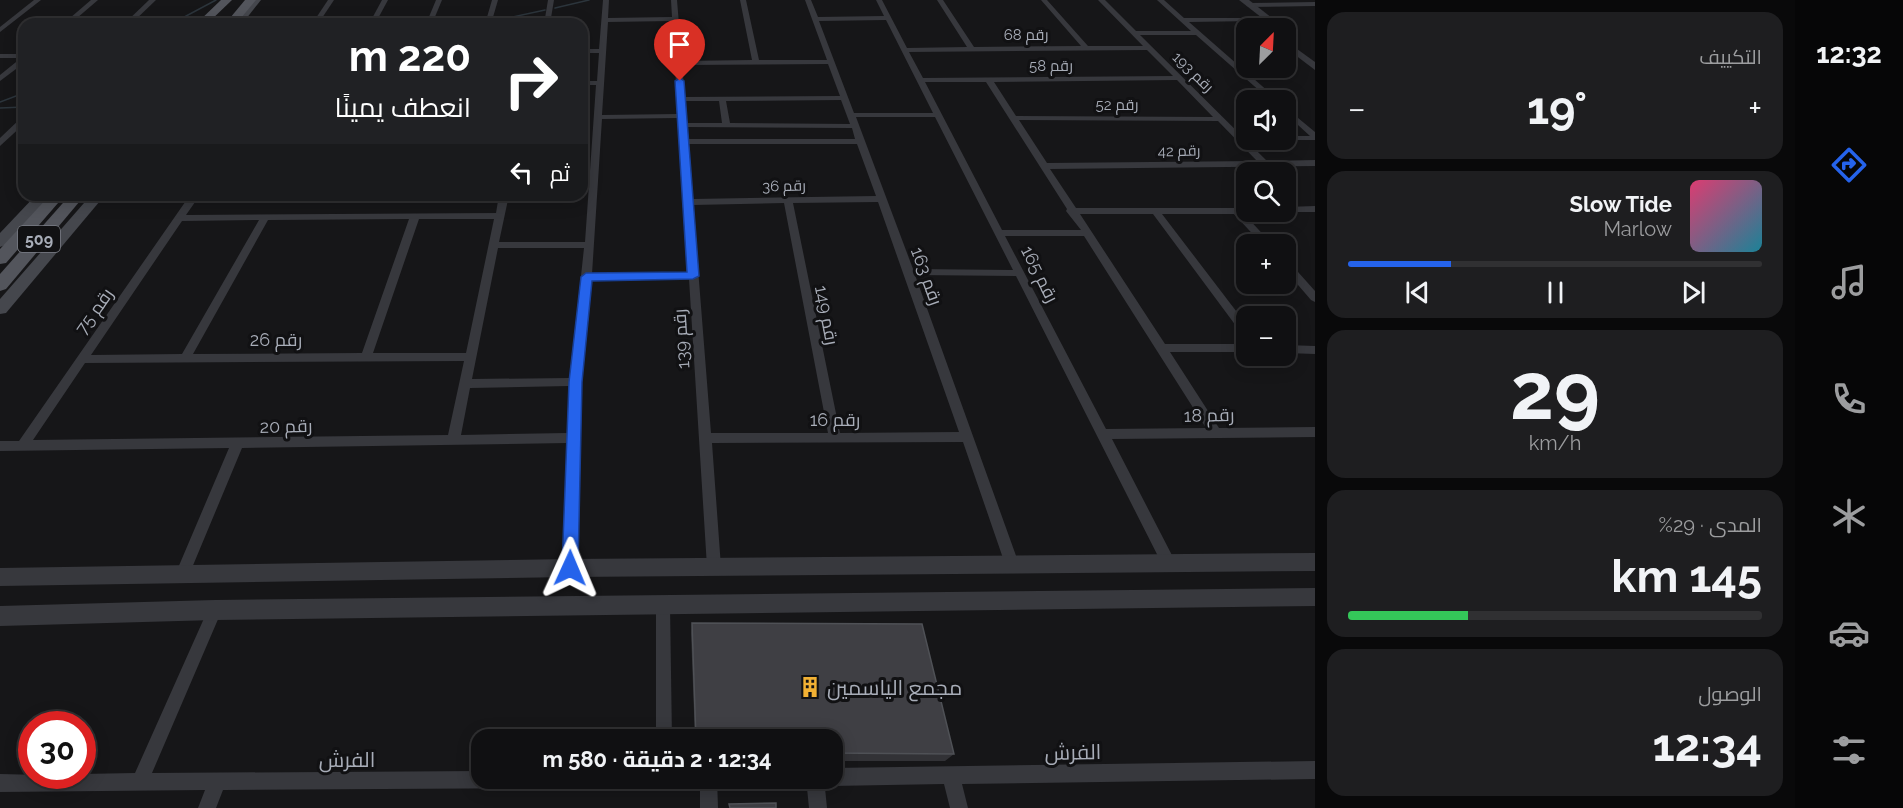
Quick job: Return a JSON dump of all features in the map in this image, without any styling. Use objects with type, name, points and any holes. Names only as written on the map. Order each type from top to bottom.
[{"type":"main road","points":[[206,18],[222,0]]},
{"type":"main road","points":[[208,18],[227,0]]},
{"type":"main road","points":[[218,18],[234,0]]},
{"type":"main road","points":[[235,18],[251,0]]},
{"type":"main road","points":[[242,18],[258,0]]},
{"type":"main road","points":[[0,242],[38,201]]},
{"type":"main road","name":"509","points":[[0,259],[53,201]]},
{"type":"main road","name":"509","points":[[0,285],[72,201]]},
{"type":"main road","points":[[0,309],[93,201]]},
{"type":"main road","points":[[0,303],[54,221]]},
{"type":"main road","points":[[0,250],[32,224]]},
{"type":"street","points":[[0,30],[39,0]]},
{"type":"street","points":[[73,18],[95,0]]},
{"type":"street","points":[[134,18],[153,0]]},
{"type":"street","points":[[319,18],[331,0]]},
{"type":"street","points":[[375,18],[385,0]]},
{"type":"street","points":[[432,18],[439,0]]},
{"type":"street","points":[[490,18],[495,0]]},
{"type":"street","points":[[548,18],[551,0]]},
{"type":"street","points":[[570,568],[575,382],[586,277],[606,0]]},
{"type":"street","name":"رقم 139","points":[[674,0],[714,567]]},
{"type":"street","points":[[743,0],[756,63]]},
{"type":"street","name":"رقم 163","points":[[808,0],[880,200],[909,272],[1012,564]]},
{"type":"street","name":"رقم 165","points":[[879,0],[1169,563]]},
{"type":"street","points":[[940,0],[972,49]]},
{"type":"street","points":[[1044,0],[1086,48]]},
{"type":"street","name":"رقم 193","points":[[1101,0],[1236,132]]},
{"type":"street","points":[[1160,0],[1263,90]]},
{"type":"street","points":[[1229,0],[1252,18]]},
{"type":"street","points":[[1246,2],[1315,2]]},
{"type":"street","points":[[1246,2],[1267,18]]},
{"type":"street","points":[[815,19],[888,18]]},
{"type":"street","points":[[604,20],[675,20]]},
{"type":"street","points":[[1183,20],[1236,20]]},
{"type":"street","points":[[1134,33],[1198,33]]},
{"type":"street","points":[[1296,41],[1315,55]]},
{"type":"street","name":"رقم 68","points":[[904,50],[1149,48]]},
{"type":"street","points":[[588,51],[601,51]]},
{"type":"street","points":[[1296,52],[1315,67]]},
{"type":"street","points":[[0,56],[18,58]]},
{"type":"street","points":[[678,63],[831,62]]},
{"type":"street","points":[[0,79],[18,64]]},
{"type":"street","points":[[11,70],[18,70]]},
{"type":"street","name":"رقم 58","points":[[922,80],[1180,78]]},
{"type":"street","points":[[989,80],[1085,233],[1216,433]]},
{"type":"street","points":[[588,83],[600,83]]},
{"type":"street","points":[[722,98],[726,126]]},
{"type":"street","points":[[681,99],[844,98]]},
{"type":"street","points":[[598,117],[682,121],[726,126],[939,115]]},
{"type":"street","name":"رقم 52","points":[[1014,118],[1221,119]]},
{"type":"street","points":[[1296,119],[1315,137]]},
{"type":"street","points":[[0,143],[18,126]]},
{"type":"street","points":[[1304,127],[1315,126]]},
{"type":"street","points":[[10,133],[18,133]]},
{"type":"street","points":[[1296,138],[1315,137]]},
{"type":"street","points":[[684,142],[859,141]]},
{"type":"street","name":"رقم 193","points":[[1253,150],[1263,162]]},
{"type":"street","name":"رقم 42","points":[[1044,166],[1236,164]]},
{"type":"street","name":"رقم 42","points":[[1296,164],[1315,164]]},
{"type":"street","name":"رقم 36","points":[[688,202],[880,200]]},
{"type":"street","name":"رقم 75","points":[[22,446],[191,201]]},
{"type":"street","points":[[453,441],[496,245],[503,201]]},
{"type":"street","name":"رقم 149","points":[[788,201],[835,436]]},
{"type":"street","points":[[1296,210],[1315,209]]},
{"type":"street","points":[[1071,211],[1236,212]]},
{"type":"street","points":[[1157,213],[1236,318]]},
{"type":"street","points":[[178,218],[499,216]]},
{"type":"street","points":[[366,358],[415,217]]},
{"type":"street","points":[[186,357],[265,218]]},
{"type":"street","points":[[1250,222],[1259,234]]},
{"type":"street","points":[[1000,233],[1085,233]]},
{"type":"street","points":[[496,245],[588,244]]},
{"type":"street","points":[[909,272],[1021,273]]},
{"type":"street","points":[[586,277],[693,276]]},
{"type":"street","points":[[1296,276],[1315,298]]},
{"type":"street","points":[[1161,348],[1236,348]]},
{"type":"street","points":[[1296,349],[1315,350]]},
{"type":"street","name":"رقم 26","points":[[81,359],[471,357]]},
{"type":"street","points":[[465,384],[575,382]]},
{"type":"street","name":"رقم 18","points":[[1103,434],[1315,432]]},
{"type":"street","name":"رقم 16","points":[[705,438],[966,437]]},
{"type":"street","name":"رقم 20","points":[[0,446],[573,438]]},
{"type":"street","points":[[182,575],[237,444]]},
{"type":"street","points":[[0,577],[570,568],[1315,562]]},
{"type":"street","points":[[0,616],[215,610],[1315,597]]},
{"type":"street","points":[[663,605],[664,729]]},
{"type":"street","points":[[140,781],[215,610]]},
{"type":"street","name":"الفرش","points":[[843,777],[1315,770]]},
{"type":"street","points":[[951,776],[959,808]]},
{"type":"street","name":"الفرش","points":[[0,783],[471,780]]},
{"type":"street","points":[[207,808],[217,782]]},
{"type":"street","points":[[708,789],[709,808]]},
{"type":"street","points":[[816,789],[819,808]]},
{"type":"building","name":"مجمع الياسمين","points":[[692,623],[922,624],[954,754],[843,753],[843,729],[696,729]]},
{"type":"building","points":[[776,803],[776,808],[730,808],[729,804]]},
{"type":"waterway","points":[[182,18],[216,0]]},
{"type":"waterway","points":[[555,8],[589,0]]},
{"type":"waterway","points":[[508,18],[545,10]]},
{"type":"waterway","points":[[0,102],[18,95]]},
{"type":"waterway","points":[[0,108],[18,107]]},
{"type":"place","name":"مجمع الياسمين","points":[[810,687]]},
{"type":"route","points":[[570,568],[575,382],[586,277],[693,276],[680,81]]}]
